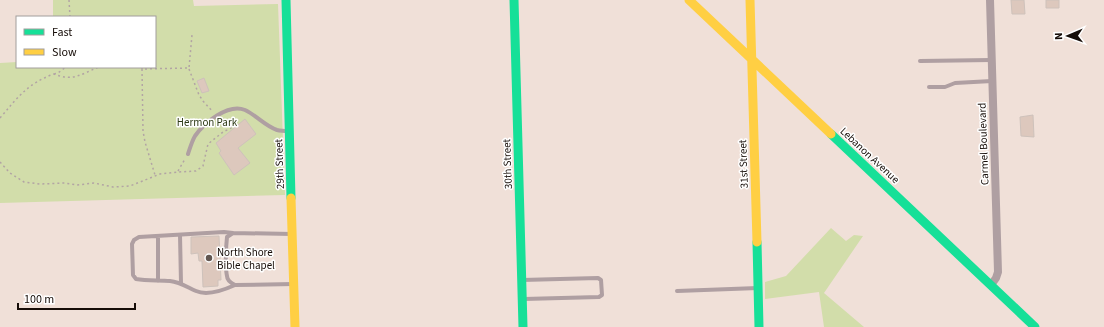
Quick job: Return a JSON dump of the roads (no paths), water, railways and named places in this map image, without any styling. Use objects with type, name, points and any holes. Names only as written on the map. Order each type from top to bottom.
[{"type":"street","name":"29th Street","points":[[286,0],[295,327]]},
{"type":"street","name":"30th Street","points":[[514,0],[523,327]]},
{"type":"street","name":"Lebanon Avenue","points":[[689,0],[991,285],[1031,326]]},
{"type":"street","name":"31st Street","points":[[750,0],[759,327]]},
{"type":"street","name":"Carmel Boulevard","points":[[990,0],[998,272],[991,285]]},
{"type":"lane","points":[[920,61],[992,60]]},
{"type":"lane","points":[[929,87],[945,87],[955,83],[992,81]]},
{"type":"lane","points":[[188,154],[194,138],[202,127],[219,115],[232,109],[246,110],[276,130],[290,131]]},
{"type":"lane","points":[[293,234],[224,232],[139,237],[134,240],[132,244],[133,275],[136,279],[158,281],[169,280],[181,283],[198,292],[224,290],[235,285],[294,284]]},
{"type":"lane","points":[[233,233],[228,237],[226,243],[226,277],[235,285]]},
{"type":"lane","points":[[180,235],[181,283]]},
{"type":"lane","points":[[158,236],[158,281]]},
{"type":"lane","points":[[522,280],[598,278],[601,280],[602,294],[599,297],[523,299]]},
{"type":"lane","points":[[677,291],[758,288]]},
{"type":"place","name":"North Shore Bible Chapel","points":[[209,258]]},
{"type":"park label","name":"Hermon Park","points":[[207,122]]}]
